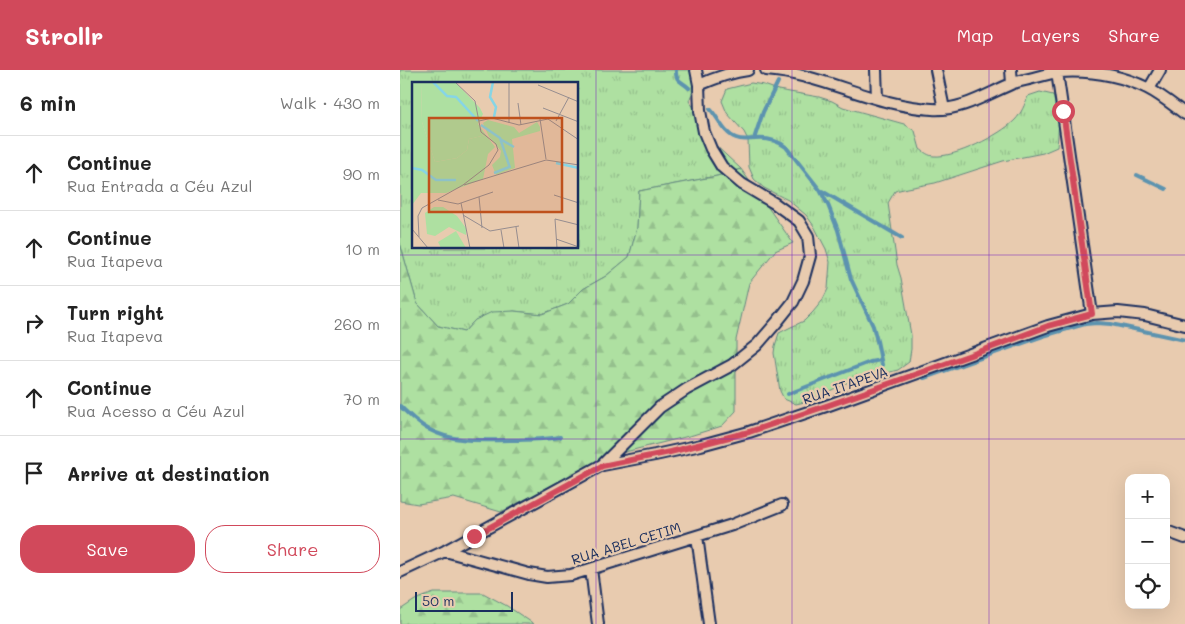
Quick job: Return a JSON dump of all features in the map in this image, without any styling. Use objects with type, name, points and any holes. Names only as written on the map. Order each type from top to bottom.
[{"type":"street","points":[[400,572],[445,551],[602,466],[660,408],[687,389],[732,365],[757,344],[793,302],[804,281],[810,256],[808,236],[799,221],[742,184],[722,167],[711,149],[704,132],[696,70]]},
{"type":"street","points":[[699,85],[734,71],[748,70]]},
{"type":"street","points":[[766,70],[803,76],[902,105],[932,109],[957,107],[1012,83],[1057,72],[1082,71],[1107,74],[1149,89],[1185,114]]},
{"type":"street","points":[[876,70],[876,98]]},
{"type":"street","points":[[936,70],[944,109]]},
{"type":"street","points":[[1010,70],[1012,83]]},
{"type":"street","points":[[1149,89],[1160,70]]},
{"type":"street","points":[[1057,72],[1092,314]]},
{"type":"street","name":"RUA ITAPEVA","points":[[602,466],[701,445],[749,432],[1048,326],[1092,314],[1118,312],[1136,314],[1185,325]]},
{"type":"street","name":"RUA ABEL CETIM","points":[[445,551],[529,574],[547,577],[571,575],[732,525],[782,505]]},
{"type":"street","points":[[1170,532],[1185,538]]},
{"type":"street","points":[[697,536],[709,624]]},
{"type":"street","points":[[591,569],[598,624]]},
{"type":"green space","points":[[400,70],[701,70],[689,101],[701,117],[712,142],[741,169],[717,176],[639,191],[637,228],[629,257],[606,276],[583,289],[568,304],[542,314],[514,311],[475,320],[464,332],[438,326],[417,303],[400,243]]},
{"type":"green space","points":[[751,83],[819,97],[843,107],[904,124],[915,131],[920,149],[932,156],[943,156],[953,153],[988,139],[1017,118],[1028,96],[1040,92],[1053,95],[1059,121],[1057,147],[1043,153],[1003,161],[935,183],[895,191],[888,203],[897,265],[911,335],[909,362],[898,370],[846,383],[809,401],[796,404],[784,399],[780,391],[774,353],[775,346],[779,333],[804,321],[822,301],[828,289],[830,262],[826,249],[806,215],[788,200],[764,188],[754,179],[749,167],[748,140],[744,132],[727,113],[722,101],[727,89]]},
{"type":"green space","points":[[741,169],[793,243],[775,251],[749,283],[736,340],[736,411],[722,426],[605,457],[501,512],[454,498],[418,504],[400,501],[400,243],[417,303],[438,326],[464,332],[475,320],[492,312],[514,311],[542,314],[568,304],[583,289],[606,276],[629,257],[637,228],[639,191],[717,176]]},
{"type":"green space","points":[[434,593],[483,593],[534,624],[400,624],[400,610],[415,600]]},
{"type":"waterway","points":[[676,70],[678,79],[689,88]]},
{"type":"waterway","points":[[754,139],[763,112],[778,82]]},
{"type":"waterway","points":[[710,109],[724,129],[732,136],[744,140],[767,139],[786,147],[820,190],[838,230],[851,279],[873,326],[882,365]]},
{"type":"waterway","points":[[1137,175],[1166,189]]},
{"type":"waterway","points":[[822,191],[902,238]]},
{"type":"waterway","points":[[924,378],[1043,336],[1085,324],[1111,324],[1185,340]]},
{"type":"waterway","points":[[788,394],[870,362],[881,360]]},
{"type":"waterway","points":[[400,406],[430,430],[459,439],[535,440],[560,437]]},
{"type":"route","points":[[474,536],[602,466],[701,445],[749,432],[1048,326],[1092,314],[1063,111]]}]
